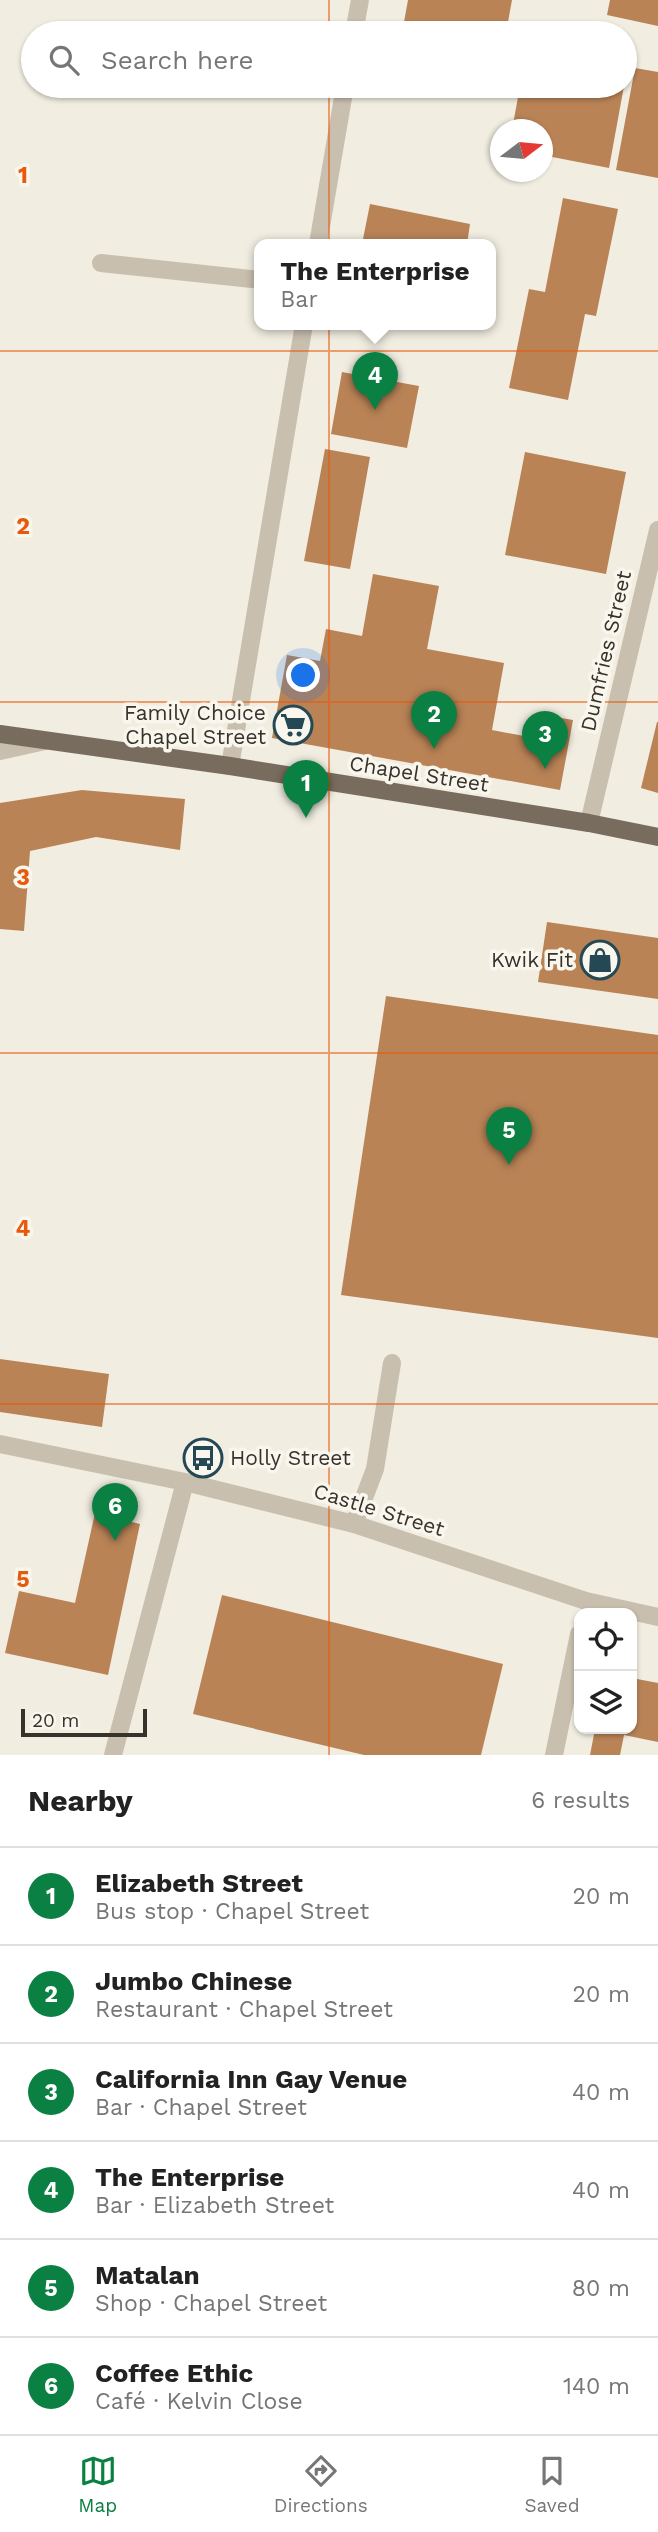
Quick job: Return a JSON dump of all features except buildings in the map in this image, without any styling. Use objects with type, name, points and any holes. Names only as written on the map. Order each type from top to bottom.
[{"type":"main road","name":"Chapel Street","points":[[0,734],[230,766],[589,823],[658,837]]},
{"type":"street","points":[[356,21],[360,0]]},
{"type":"street","points":[[319,239],[343,98]]},
{"type":"street","points":[[101,263],[254,279]]},
{"type":"street","points":[[230,766],[303,330]]},
{"type":"street","name":"Dumfries Street","points":[[589,823],[658,530]]},
{"type":"street","name":"Chapel Street","points":[[0,751],[48,741]]},
{"type":"street","points":[[354,1524],[375,1469],[392,1363]]},
{"type":"street","name":"Castle Street","points":[[0,1444],[185,1482],[354,1524],[585,1607],[658,1617]]},
{"type":"street","points":[[113,1755],[185,1482]]},
{"type":"street","points":[[554,1755],[574,1658]]},
{"type":"place","name":"The Enterprise","points":[[375,410]]},
{"type":"place","name":"Family Choice Chapel Street","points":[[293,725]]},
{"type":"place","name":"Jumbo Chinese","points":[[434,749]]},
{"type":"place","name":"California Inn Gay Venue","points":[[545,769]]},
{"type":"place","name":"Elizabeth Street","points":[[306,818]]},
{"type":"place","name":"Kwik Fit","points":[[600,960]]},
{"type":"place","name":"Matalan","points":[[509,1165]]},
{"type":"place","name":"Holly Street","points":[[203,1458]]},
{"type":"place","name":"Coffee Ethic","points":[[115,1541]]}]
